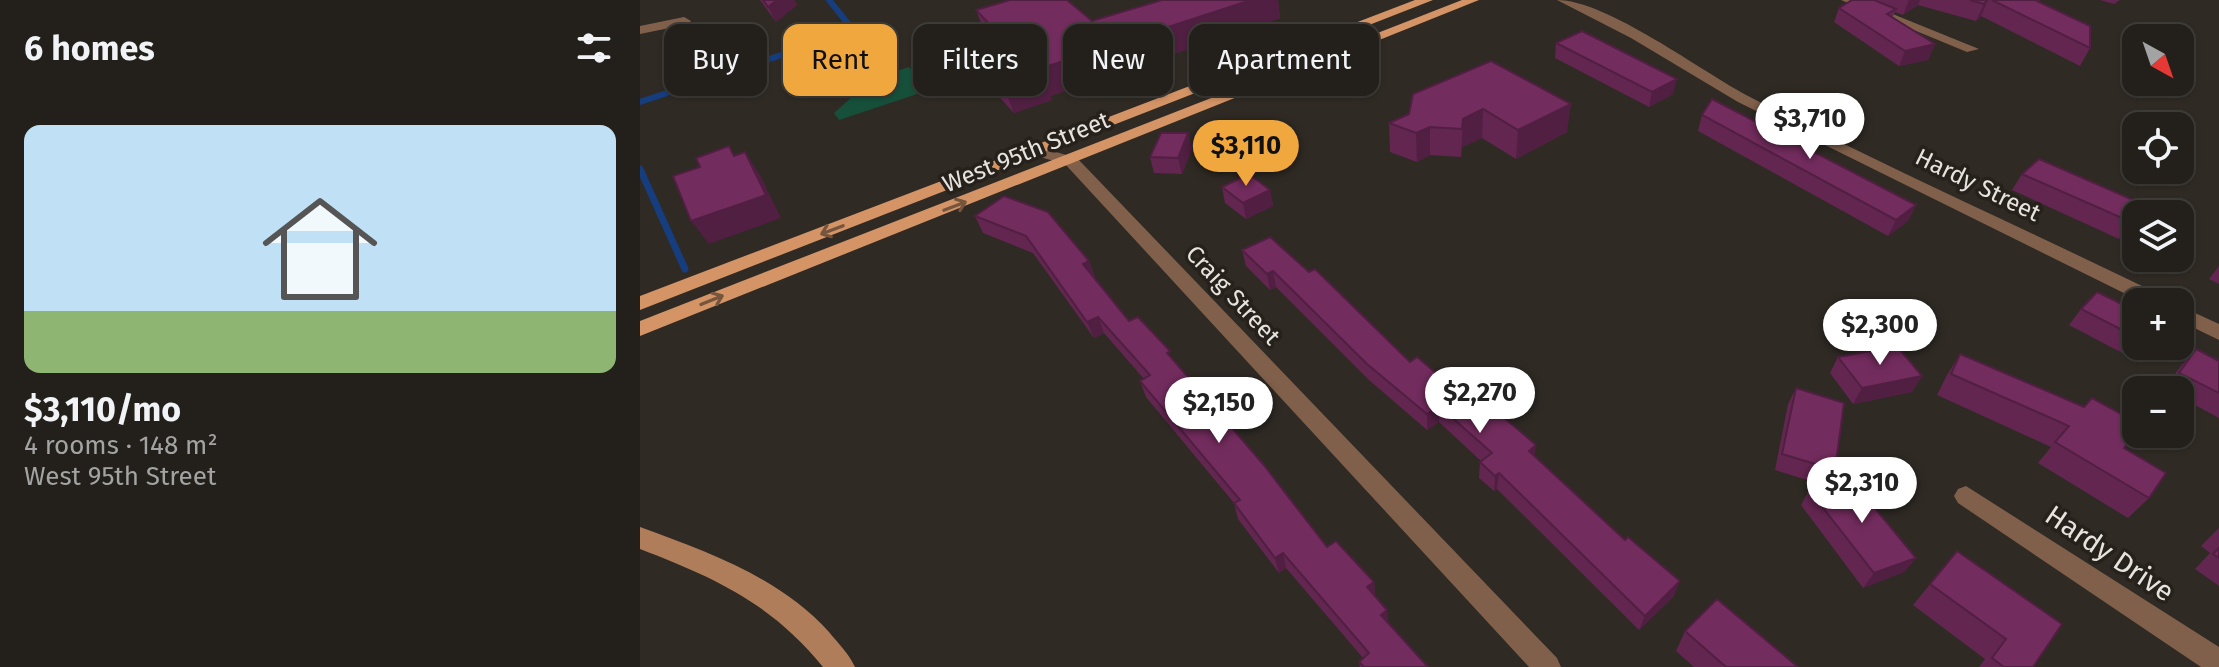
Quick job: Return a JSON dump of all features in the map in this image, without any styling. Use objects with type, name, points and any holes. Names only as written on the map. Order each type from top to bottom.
[{"type":"main road","name":"West 95th Street","points":[[640,303],[1427,0]]},
{"type":"main road","name":"West 95th Street","points":[[640,329],[1473,0]]},
{"type":"main road","points":[[868,216],[880,235]]},
{"type":"street","name":"Hardy Street","points":[[1563,0],[1636,35],[1743,99],[2129,288]]},
{"type":"street","points":[[1847,0],[1972,49]]},
{"type":"street","points":[[640,30],[684,21]]},
{"type":"street","points":[[1035,151],[1071,161]]},
{"type":"street","name":"Craig Street","points":[[1071,161],[1547,667]]},
{"type":"street","points":[[2194,320],[2219,333]]},
{"type":"street","name":"Hardy Drive","points":[[1966,496],[2219,663]]},
{"type":"street","points":[[640,538],[708,564],[750,586],[803,623],[841,667]]},
{"type":"green space","points":[[909,67],[913,72],[913,95],[839,120],[834,113],[853,96],[897,96],[897,71]]},
{"type":"building","points":[[763,0],[777,0],[768,7]]},
{"type":"building","points":[[1010,0],[1067,0],[1092,21],[1162,0],[1251,0],[1173,25],[1063,24],[1063,61],[1047,66],[1047,24],[989,24],[976,10]]},
{"type":"building","points":[[1852,0],[1874,0],[1896,9],[1887,14],[1935,44],[1905,51],[1839,8]]},
{"type":"building","points":[[1992,0],[2035,0],[2090,26],[2090,48]]},
{"type":"building","points":[[1582,31],[1677,79],[1652,92],[1556,43]]},
{"type":"building","points":[[1491,61],[1571,104],[1518,130],[1483,109],[1463,119],[1462,129],[1430,127],[1416,133],[1389,123],[1409,114],[1413,94]]},
{"type":"building","points":[[1712,99],[1916,205],[1896,220],[1702,115]]},
{"type":"building","points":[[1161,133],[1188,133],[1178,158],[1150,157]]},
{"type":"building","points":[[729,146],[734,156],[745,152],[766,195],[691,221],[673,176],[700,167],[696,158]]},
{"type":"building","points":[[2039,159],[2133,200],[2122,200],[2122,218],[2022,174]]},
{"type":"building","points":[[1249,174],[1270,190],[1243,203],[1222,187]]},
{"type":"building","points":[[1004,196],[1048,212],[1089,261],[1083,264],[1129,321],[1138,317],[1170,351],[1167,353],[1263,464],[1327,547],[1336,541],[1374,582],[1367,587],[1387,610],[1381,615],[1428,667],[1364,667],[1359,662],[1369,653],[1283,553],[1275,558],[1234,503],[1240,500],[1140,381],[1150,375],[1098,317],[1087,322],[1026,236],[975,216]]},
{"type":"building","points":[[1270,237],[1309,272],[1315,269],[1410,362],[1417,357],[1474,405],[1482,399],[1536,445],[1529,451],[1625,540],[1628,537],[1680,581],[1645,616],[1499,473],[1495,476],[1480,462],[1492,453],[1439,406],[1427,414],[1367,364],[1273,271],[1267,274],[1242,250]]},
{"type":"building","points":[[2097,292],[2122,304],[2122,330],[2081,309]]},
{"type":"building","points":[[1897,346],[1922,376],[1862,388],[1838,357]]},
{"type":"building","points":[[2196,349],[2219,361],[2219,393],[2194,380],[2194,376],[2179,373],[2188,360],[2194,360]]},
{"type":"building","points":[[1960,354],[2084,407],[2092,398],[2122,414],[2122,448],[2166,473],[2149,498],[2055,442],[2069,426],[1951,374]]},
{"type":"building","points":[[1796,388],[1844,403],[1835,470],[1782,454]]},
{"type":"building","points":[[1849,477],[1916,558],[1874,573],[1809,490]]},
{"type":"building","points":[[1957,551],[2062,624],[2033,667],[2004,667],[1992,658],[2006,639],[1930,584]]},
{"type":"building","points":[[1717,599],[1798,667],[1726,667],[1685,631]]},
{"type":"waterway","points":[[640,102],[854,31],[829,0]]},
{"type":"waterway","points":[[640,169],[685,269]]}]
